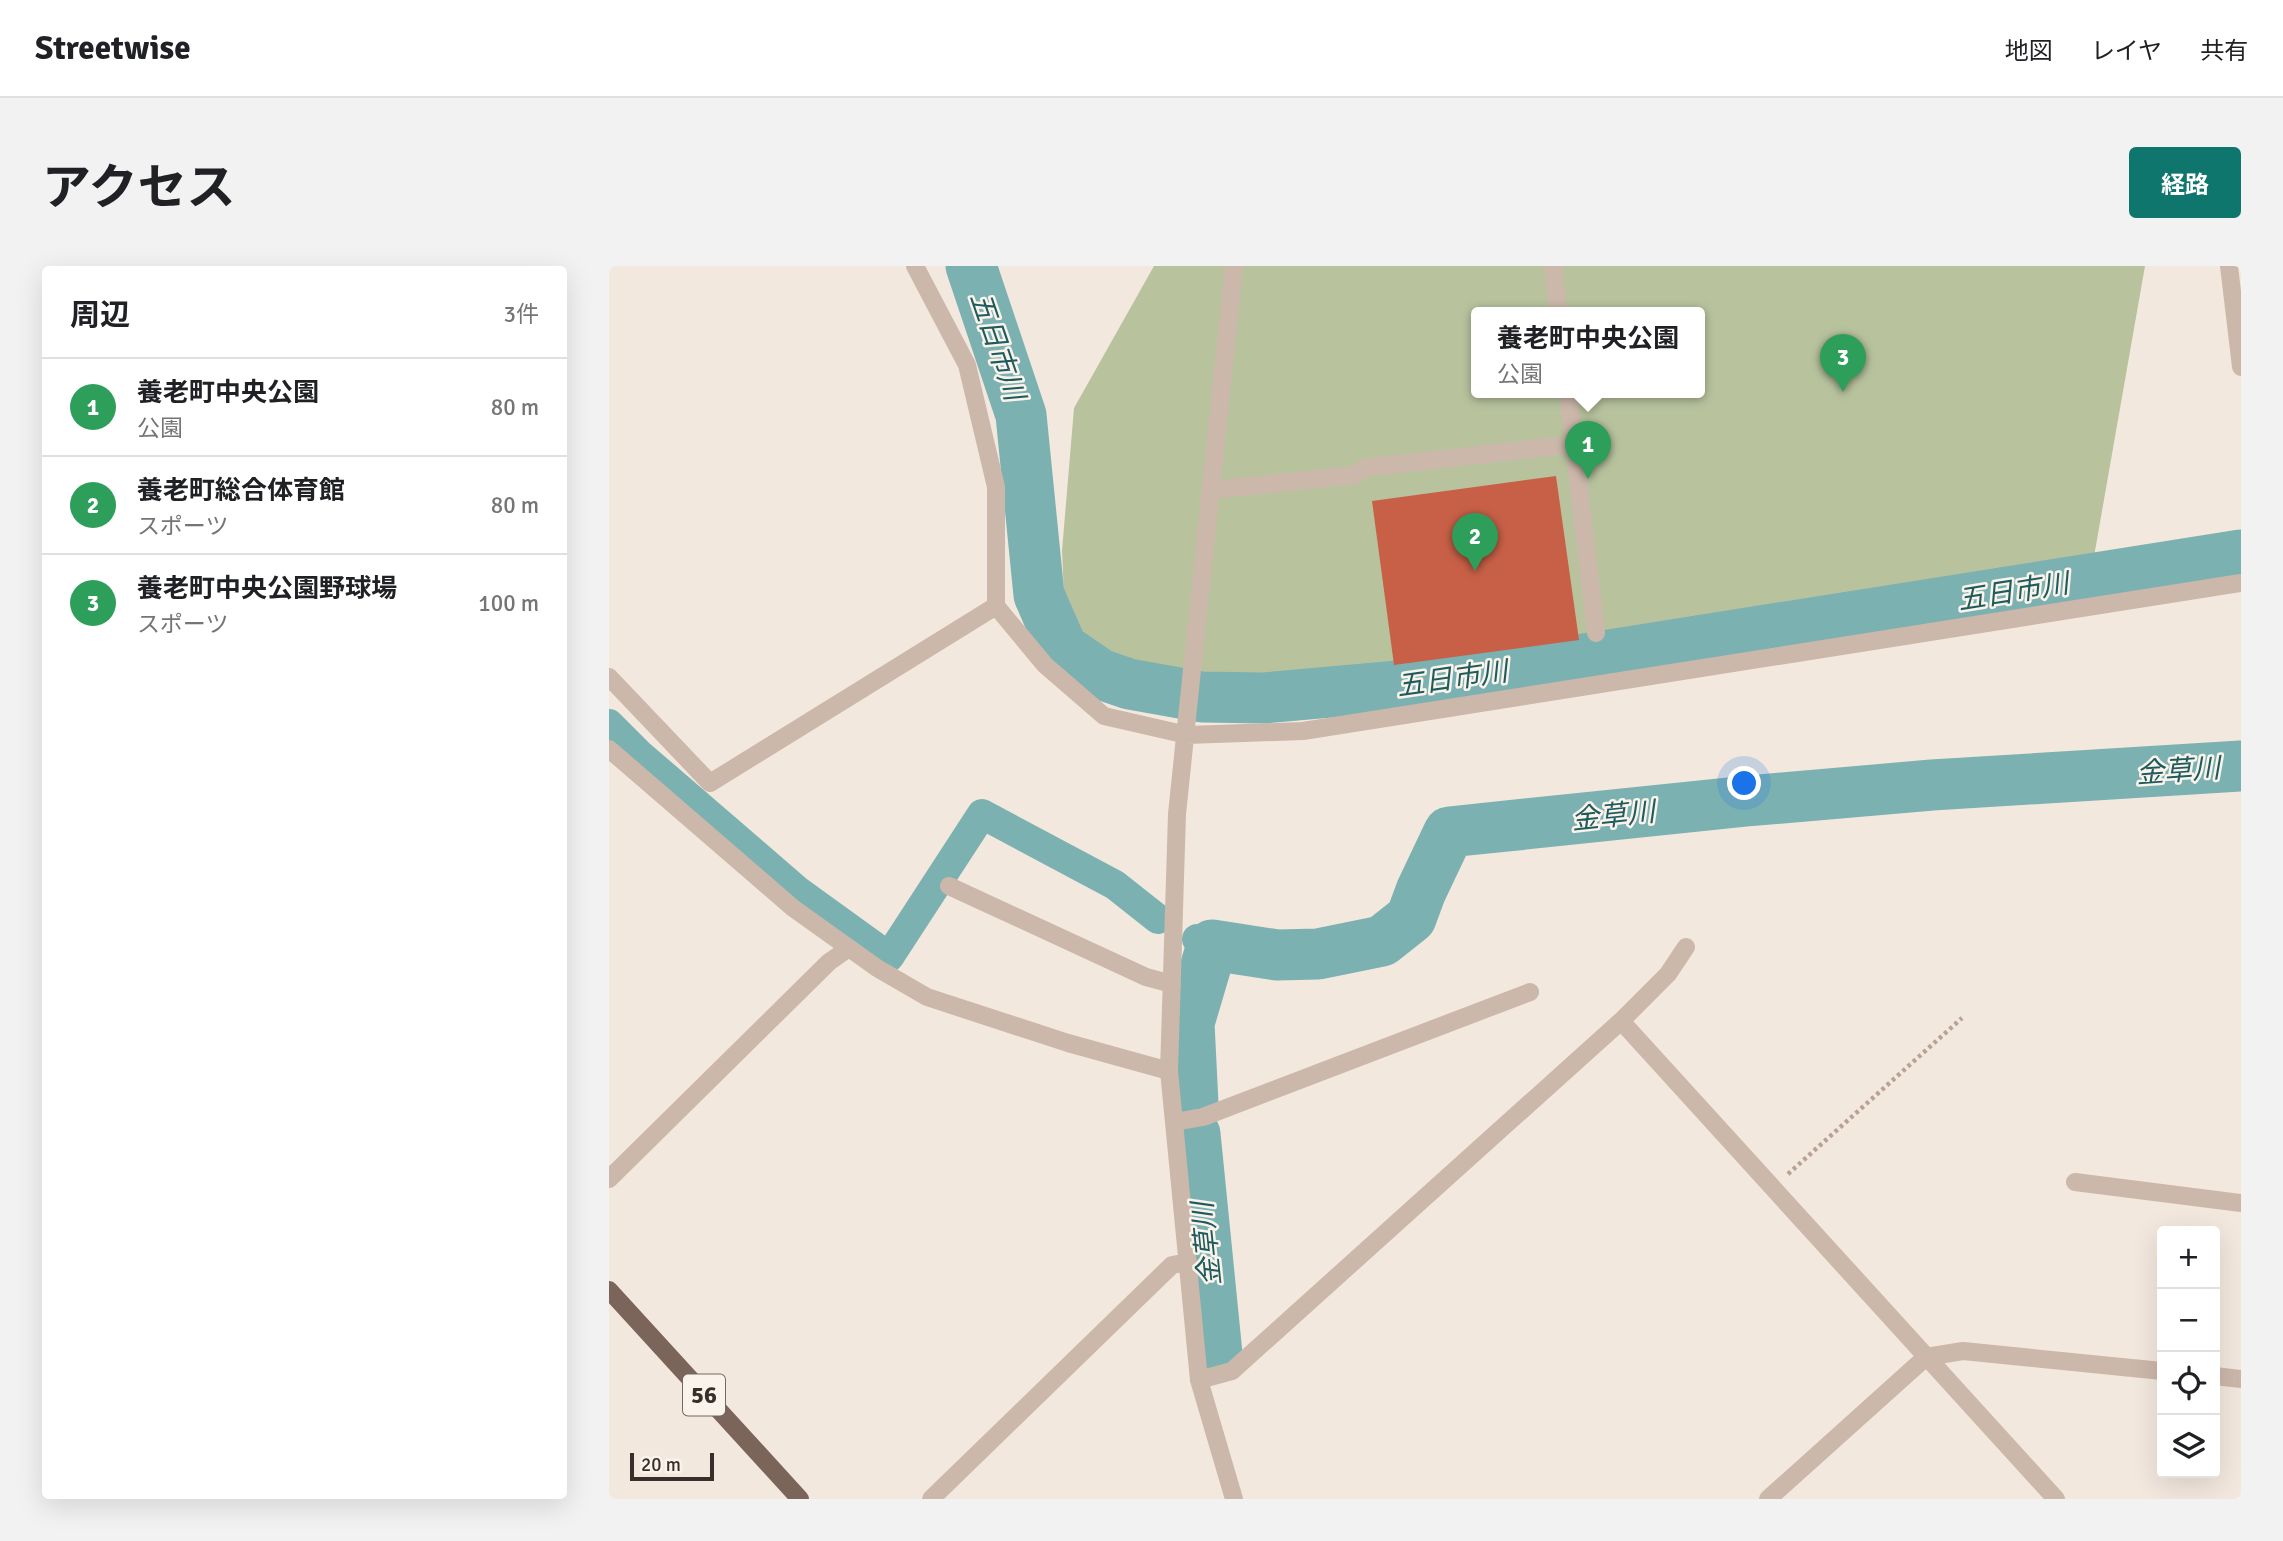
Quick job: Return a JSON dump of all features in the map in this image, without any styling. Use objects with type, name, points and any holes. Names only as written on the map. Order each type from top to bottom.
[{"type":"main road","name":"56","points":[[609,1290],[800,1499]]},
{"type":"street","points":[[915,266],[967,365],[993,474],[996,487],[996,606],[1045,665],[1104,716],[1187,735],[1303,731],[2241,583]]},
{"type":"street","points":[[1234,266],[1177,814],[1169,1071],[1199,1380],[1234,1499]]},
{"type":"street","points":[[1553,266],[1557,307]]},
{"type":"street","points":[[2229,266],[2241,367]]},
{"type":"street","points":[[1569,398],[1596,633]]},
{"type":"street","points":[[1212,490],[1355,475],[1364,468],[1574,444]]},
{"type":"street","points":[[609,677],[710,783],[996,606]]},
{"type":"street","points":[[609,749],[793,908],[877,968],[927,997],[1068,1043],[1169,1071]]},
{"type":"street","points":[[949,886],[1146,976],[1172,984]]},
{"type":"street","points":[[1199,1380],[1231,1371],[1621,1021],[1668,974],[1686,947]]},
{"type":"street","points":[[609,1179],[820,971],[849,948]]},
{"type":"street","points":[[1174,1122],[1203,1117],[1530,992]]},
{"type":"street","points":[[1621,1021],[2056,1499]]},
{"type":"street","points":[[2075,1182],[2241,1203]]},
{"type":"street","points":[[930,1499],[1172,1265],[1188,1262]]},
{"type":"street","points":[[1768,1499],[1926,1357],[1963,1351],[2157,1370]]},
{"type":"street","points":[[2220,1377],[2241,1379]]},
{"type":"path","points":[[1773,1187],[1962,1018]]},
{"type":"green space","points":[[1154,266],[2145,266],[2092,568],[1384,677],[1222,686],[1127,673],[1086,647],[1064,595],[1062,551],[1074,408]]},
{"type":"building","points":[[1556,476],[1579,640],[1394,665],[1372,501]]},
{"type":"waterway","name":"五日市川","points":[[971,266],[1021,415],[1039,595],[1062,648],[1100,674],[1129,684],[1202,697],[1264,698],[1432,683],[2241,555]]},
{"type":"waterway","points":[[609,724],[639,754],[799,892],[889,957],[982,814],[1115,885],[1158,919]]},
{"type":"waterway","name":"金草川","points":[[1193,1104],[1189,1023],[1212,945],[1277,955],[1318,954],[1382,941],[1411,918],[1449,832],[1932,785],[2241,766]]},
{"type":"waterway","points":[[1197,939],[1212,945]]},
{"type":"waterway","name":"金草川","points":[[1195,1134],[1217,1354]]},
{"type":"place","name":"養老町中央公園野球場","points":[[1843,392]]},
{"type":"place","name":"養老町中央公園","points":[[1588,479]]},
{"type":"place","name":"養老町総合体育館","points":[[1475,571]]}]
